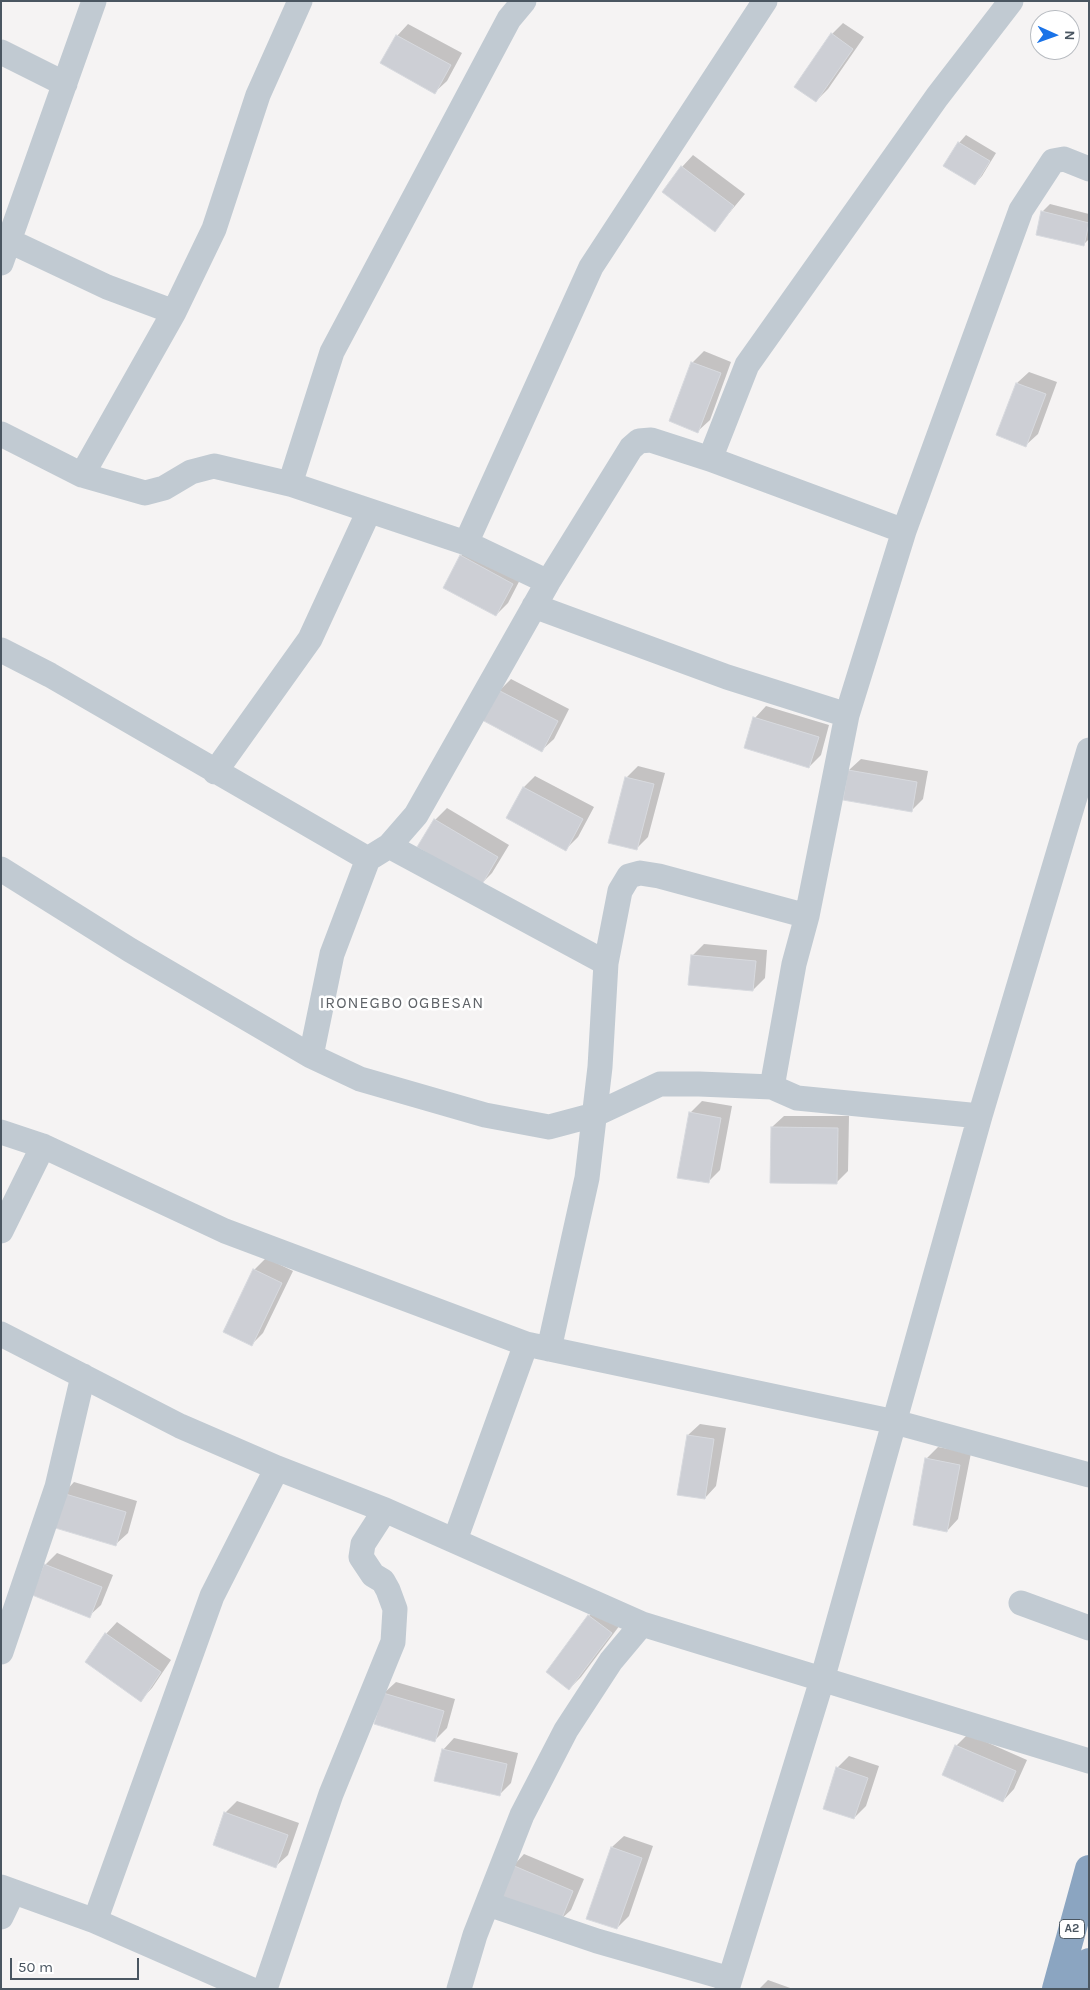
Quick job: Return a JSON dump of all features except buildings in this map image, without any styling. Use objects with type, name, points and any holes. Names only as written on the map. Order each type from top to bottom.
[{"type":"highway","name":"A2","points":[[1056,1989],[1089,1869]]},
{"type":"street","points":[[1,263],[6,238],[66,84],[94,1]]},
{"type":"street","points":[[82,475],[174,312],[214,229],[258,95],[300,1]]},
{"type":"street","points":[[290,484],[332,352],[509,19],[524,1]]},
{"type":"street","points":[[466,543],[591,267],[765,1]]},
{"type":"street","points":[[710,459],[747,365],[937,97],[1011,1]]},
{"type":"street","points":[[1,52],[66,84]]},
{"type":"street","points":[[772,1087],[794,964],[807,916],[847,715],[904,531],[1021,210],[1053,161],[1064,159],[1089,169]]},
{"type":"street","points":[[6,238],[107,287],[174,312]]},
{"type":"street","points":[[1,434],[82,475],[145,493],[164,488],[191,472],[214,466],[290,484],[466,543],[548,582]]},
{"type":"street","points":[[311,1056],[332,954],[378,853],[416,815],[548,582],[632,448],[639,441],[651,440],[710,459],[904,531]]},
{"type":"street","points":[[216,772],[310,638],[369,511]]},
{"type":"street","points":[[534,606],[727,677],[847,715]]},
{"type":"street","points":[[1,650],[50,675],[216,772],[606,963]]},
{"type":"street","points":[[488,1904],[729,1984],[822,1680],[980,1116],[1089,750]]},
{"type":"street","points":[[1,869],[130,950],[311,1056],[360,1079],[485,1115],[549,1126],[594,1115],[660,1084],[772,1087],[796,1098],[980,1116]]},
{"type":"street","points":[[455,1540],[537,1346],[586,1178],[600,1067],[606,963],[620,891],[628,876],[640,873],[659,876],[807,916]]},
{"type":"street","points":[[1,1132],[43,1146],[226,1231],[537,1346],[895,1422],[1089,1475]]},
{"type":"street","points":[[1,1231],[43,1146]]},
{"type":"street","points":[[1,1334],[180,1426],[277,1468],[385,1510],[642,1624],[1089,1761]]},
{"type":"street","points":[[1,1652],[57,1487],[83,1376]]},
{"type":"street","points":[[95,1921],[212,1596],[277,1468]]},
{"type":"street","points":[[265,1989],[331,1794],[393,1642],[395,1609],[388,1590],[383,1581],[373,1575],[361,1557],[363,1544],[385,1510]]},
{"type":"street","points":[[1021,1603],[1089,1628]]},
{"type":"street","points":[[459,1989],[475,1934],[522,1815],[566,1730],[611,1661],[642,1624]]},
{"type":"street","points":[[1,1917],[7,1890],[95,1921],[250,1989]]},
{"type":"district","name":"IRONEGBO OGBESAN","points":[[402,1003]]}]
